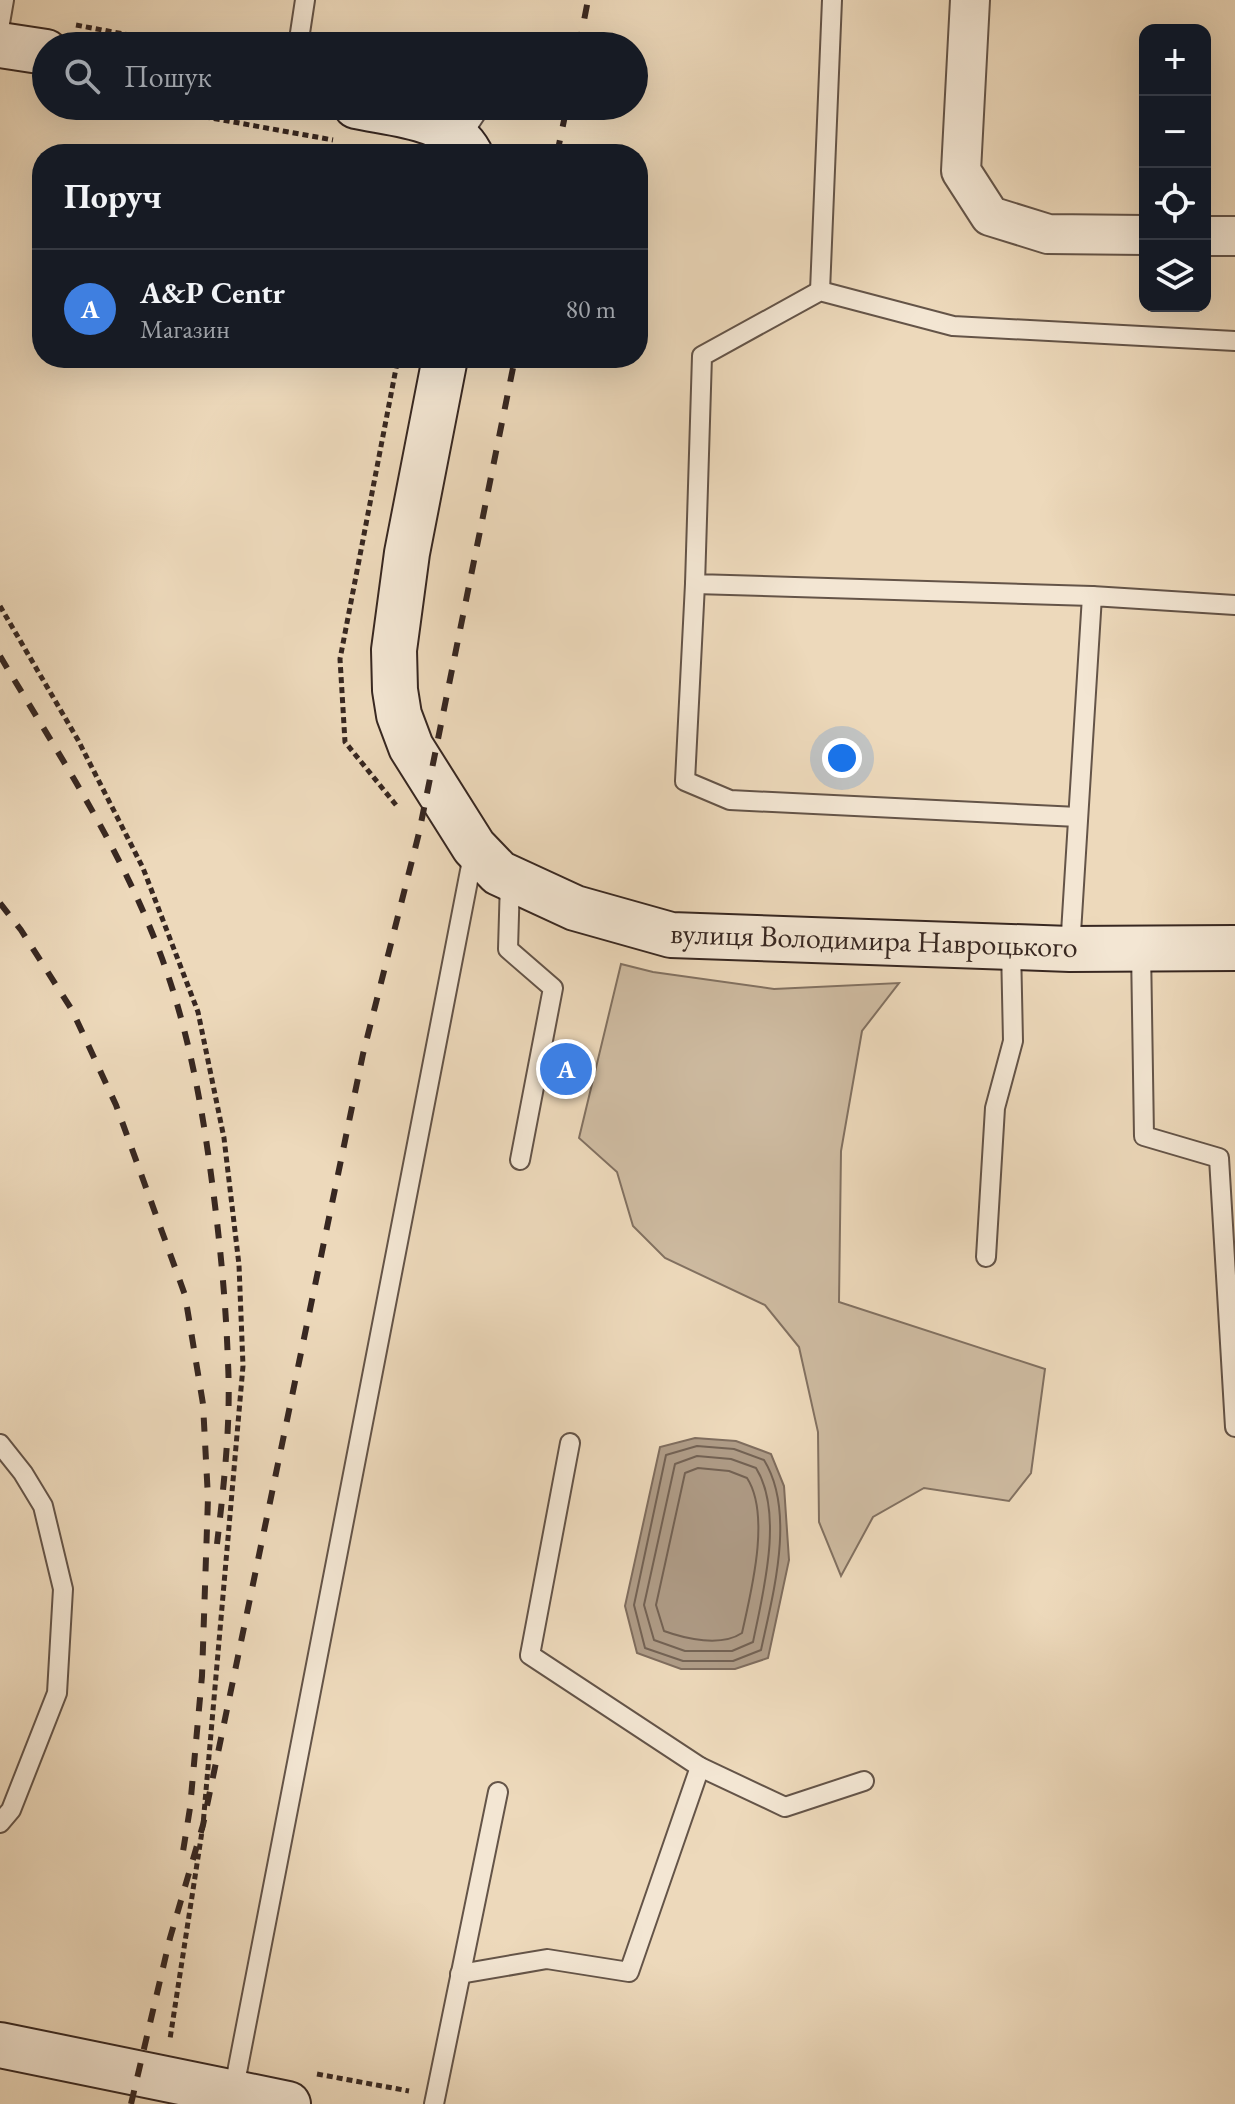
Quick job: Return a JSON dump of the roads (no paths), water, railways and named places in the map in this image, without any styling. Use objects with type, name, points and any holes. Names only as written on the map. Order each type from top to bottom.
[{"type":"street","points":[[970,0],[961,171],[990,216],[1048,234],[1139,235]]},
{"type":"street","points":[[0,45],[32,41]]},
{"type":"street","points":[[349,124],[424,121],[445,129],[470,133]]},
{"type":"street","points":[[1211,236],[1235,236]]},
{"type":"street","name":"вулиця Володимира Навроцького","points":[[443,368],[407,553],[394,650],[395,690],[399,715],[411,747],[474,847],[499,873],[575,908],[671,935],[1070,949],[1235,948]]},
{"type":"street","points":[[0,2045],[288,2104]]},
{"type":"lane","points":[[0,23],[4,0]]},
{"type":"lane","points":[[300,32],[305,0]]},
{"type":"lane","points":[[820,291],[832,0]]},
{"type":"lane","points":[[1078,817],[730,800],[685,781],[702,356],[820,291],[953,326],[1235,341]]},
{"type":"lane","points":[[695,584],[1092,596],[1235,605]]},
{"type":"lane","points":[[1070,949],[1092,596]]},
{"type":"lane","points":[[233,2093],[474,847]]},
{"type":"lane","points":[[510,878],[508,949],[553,988],[520,1160]]},
{"type":"lane","points":[[986,1257],[995,1108],[1013,1041],[1011,947]]},
{"type":"lane","points":[[1141,949],[1144,1136],[1219,1158],[1235,1427]]},
{"type":"lane","points":[[570,1443],[530,1655],[700,1767],[785,1807],[864,1781]]},
{"type":"lane","points":[[0,1444],[43,1506],[63,1589],[57,1693],[11,1810],[0,1823]]},
{"type":"lane","points":[[460,1974],[547,1959],[629,1972],[700,1767]]},
{"type":"lane","points":[[434,2104],[498,1792]]},
{"type":"water","points":[[695,1438],[736,1441],[771,1454],[784,1486],[789,1560],[768,1658],[735,1669],[681,1669],[637,1653],[625,1606],[660,1447]]},
{"type":"railway","points":[[582,32],[588,0]]},
{"type":"railway","points":[[559,144],[564,120]]},
{"type":"railway","points":[[131,2104],[170,1938],[203,1825],[363,1054],[419,833],[513,368]]},
{"type":"railway","points":[[0,656],[87,801],[127,876],[160,953],[186,1038],[208,1153],[226,1318],[228,1431],[217,1544]]},
{"type":"railway","points":[[0,903],[72,1010],[116,1105],[185,1295],[203,1404],[208,1498],[202,1676],[190,1808],[181,1864]]},
{"type":"place","name":"A&P Centr","points":[[566,1069]]}]
